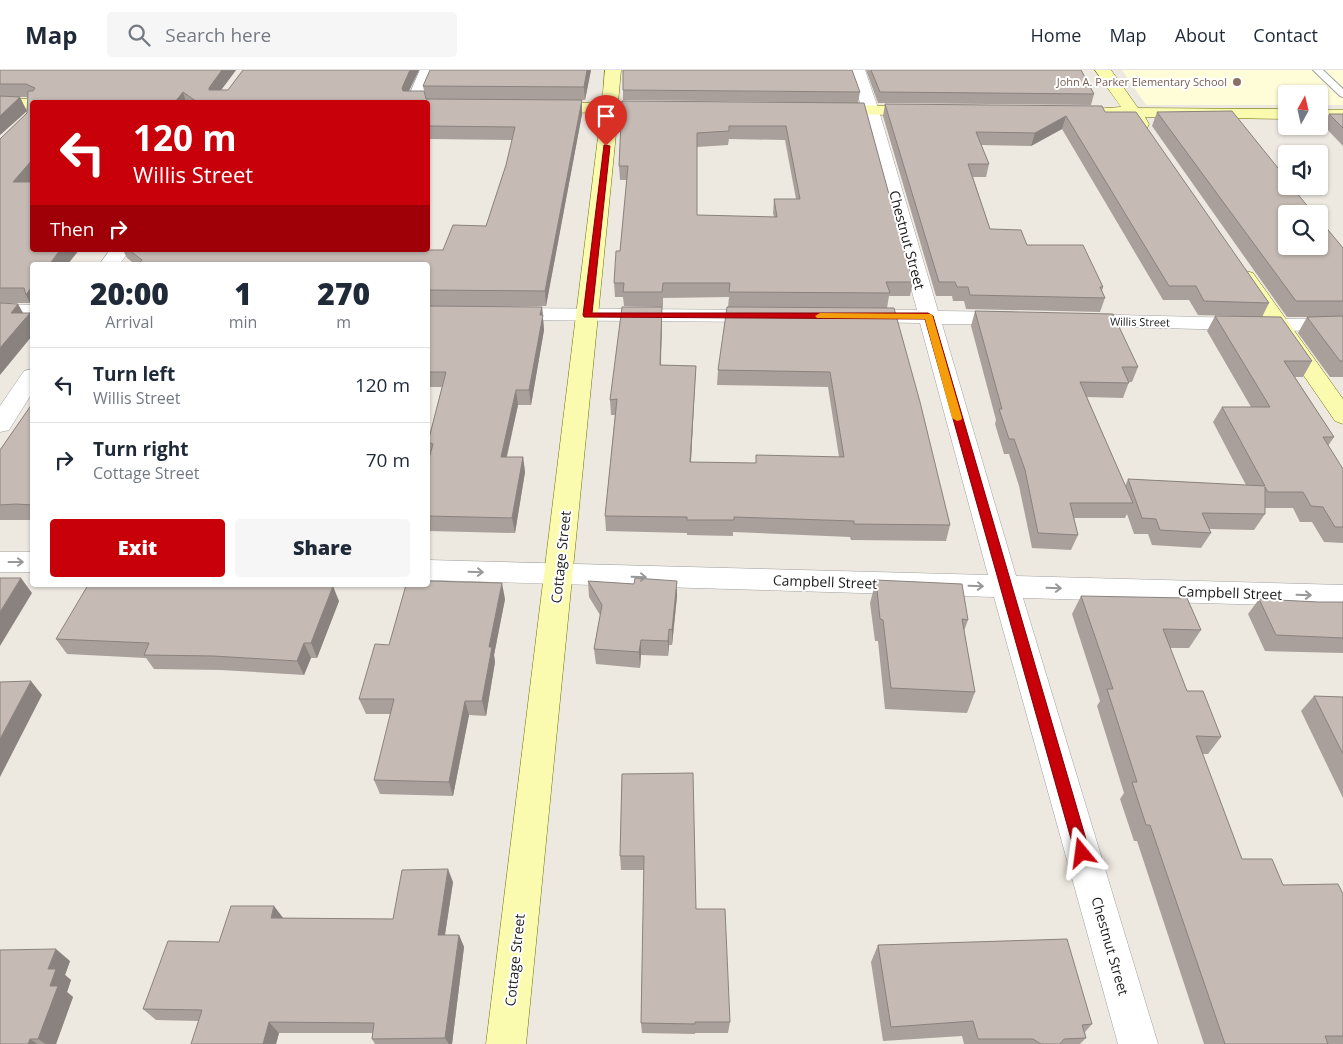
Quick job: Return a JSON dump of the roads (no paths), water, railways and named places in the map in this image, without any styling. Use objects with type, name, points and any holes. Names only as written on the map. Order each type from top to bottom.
[{"type":"main road","name":"Cottage Street","points":[[506,1044],[613,70]]},
{"type":"main road","points":[[1103,70],[1153,142]]},
{"type":"main road","points":[[0,104],[30,104]]},
{"type":"main road","points":[[524,107],[639,108]]},
{"type":"main road","points":[[813,110],[939,111]]},
{"type":"main road","points":[[1084,112],[1278,114]]},
{"type":"main road","points":[[1328,115],[1343,115]]},
{"type":"main road","points":[[1236,264],[1343,416]]},
{"type":"street","points":[[415,100],[428,70]]},
{"type":"street","name":"Chestnut Street","points":[[857,70],[871,111],[1005,586],[1138,1044]]},
{"type":"street","points":[[0,310],[30,311]]},
{"type":"street","points":[[488,314],[782,316]]},
{"type":"street","name":"Willis Street","points":[[841,316],[928,316],[1279,325],[1343,324]]},
{"type":"street","points":[[0,424],[30,379]]},
{"type":"street","points":[[0,562],[30,562]]},
{"type":"street","name":"Campbell Street","points":[[430,570],[1343,596]]},
{"type":"lane","points":[[1318,70],[1343,94]]},
{"type":"place","name":"John A. Parker Elementary School","points":[[1237,82]]}]
